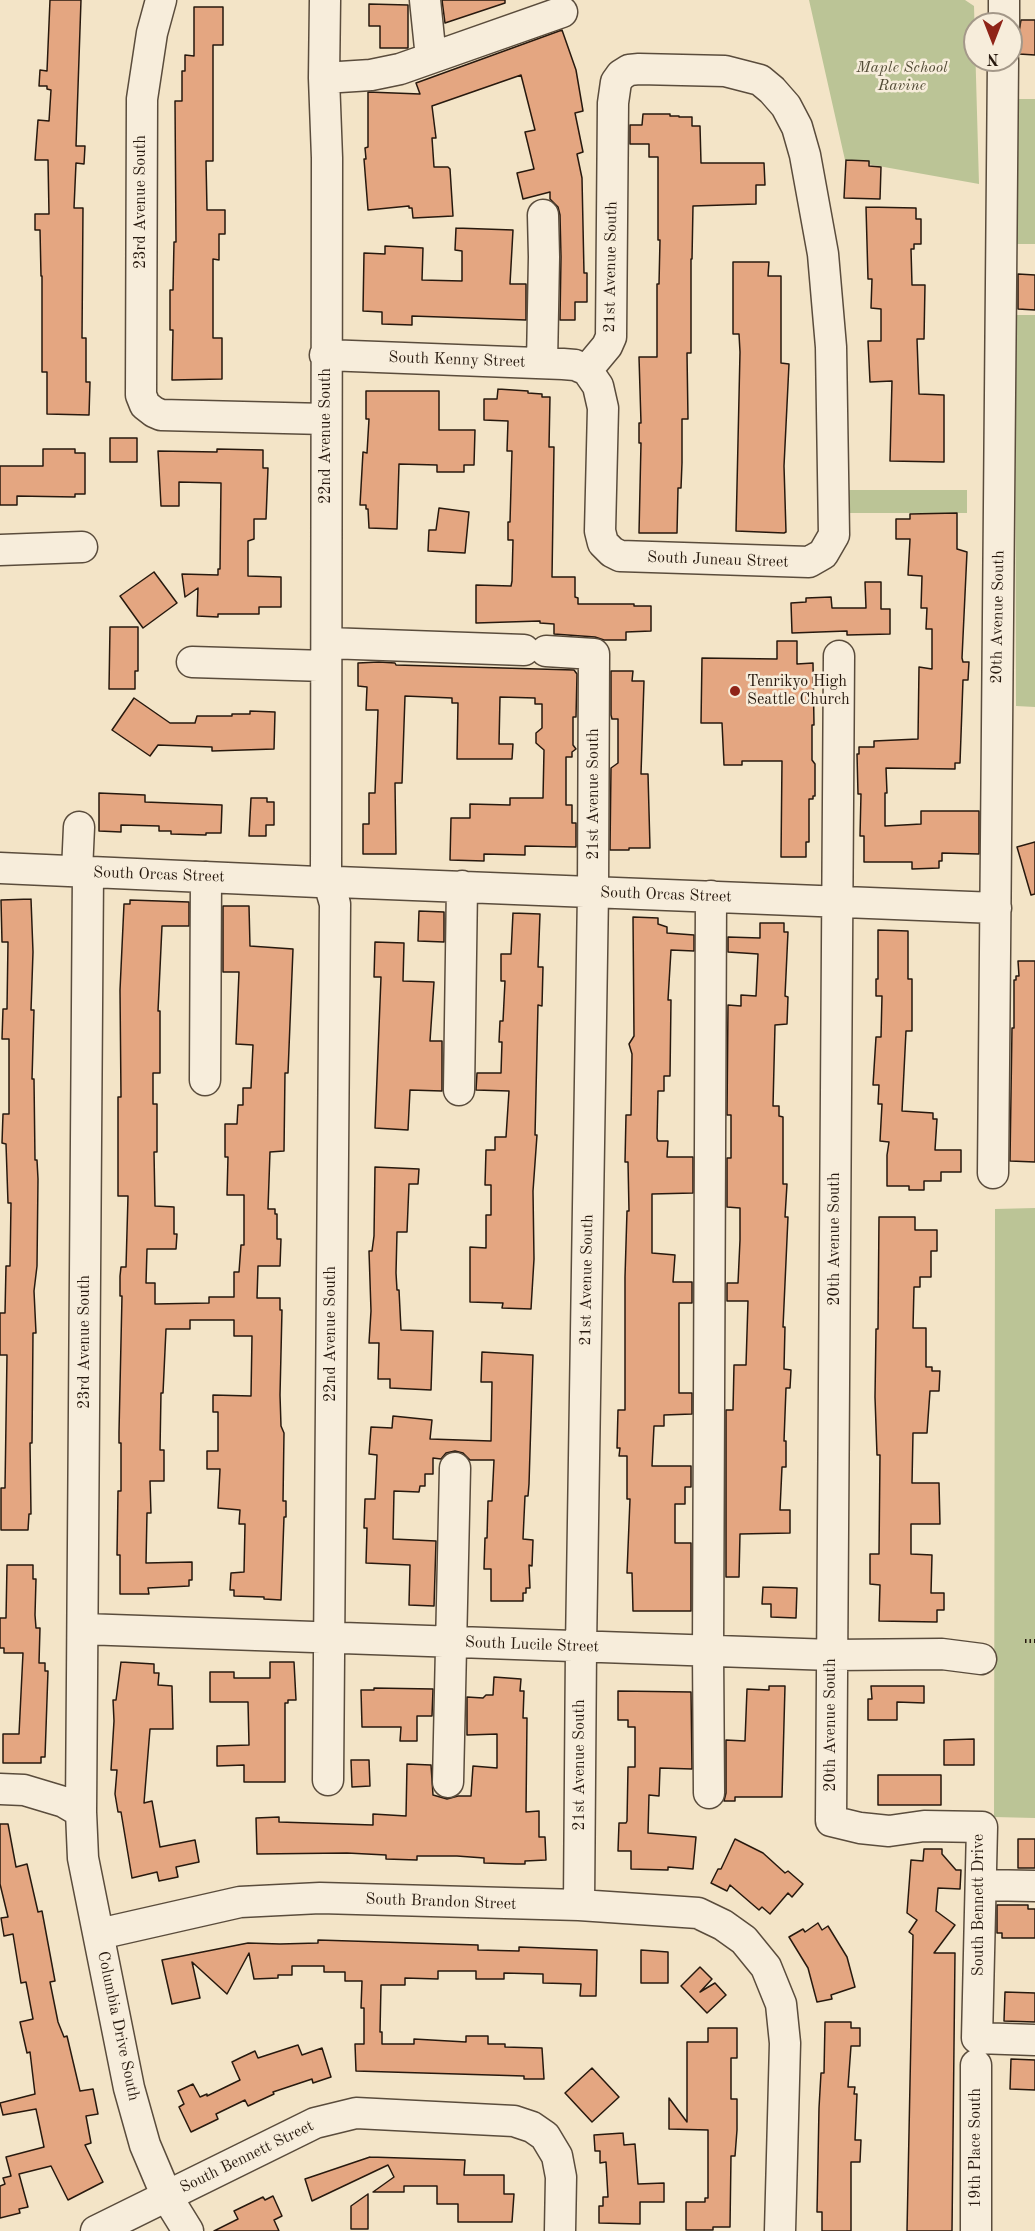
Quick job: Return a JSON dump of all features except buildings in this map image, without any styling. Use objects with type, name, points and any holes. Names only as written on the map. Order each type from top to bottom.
[{"type":"street","name":"23rd Avenue South","points":[[161,0],[152,33],[142,99],[141,395],[145,405],[161,415],[326,419]]},
{"type":"street","name":"22nd Avenue South","points":[[325,0],[328,881],[335,904],[328,1780]]},
{"type":"street","points":[[425,0],[431,58]]},
{"type":"street","points":[[324,78],[400,69],[562,12]]},
{"type":"street","name":"21st Avenue South","points":[[587,370],[607,346],[611,337],[613,103],[616,82],[629,70],[639,69],[725,71],[760,80],[786,106],[796,127],[807,166],[823,254],[829,321],[834,535],[823,554]]},
{"type":"street","name":"20th Avenue South","points":[[993,1173],[1003,72]]},
{"type":"street","points":[[542,363],[543,215]]},
{"type":"street","name":"South Kenny Street","points":[[325,355],[542,363],[575,365],[587,370]]},
{"type":"street","name":"South Juneau Street","points":[[587,370],[602,396],[600,531],[603,543],[612,552],[620,556],[802,563],[809,562],[823,554]]},
{"type":"street","points":[[0,550],[82,547]]},
{"type":"street","name":"21st Avenue South","points":[[326,655],[535,651],[594,654],[593,892],[579,1905]]},
{"type":"street","points":[[192,662],[326,655]]},
{"type":"street","name":"20th Avenue South","points":[[831,1821],[839,656]]},
{"type":"street","name":"23rd Avenue South","points":[[79,827],[83,872],[81,1812]]},
{"type":"street","name":"South Orcas Street","points":[[0,868],[996,908]]},
{"type":"street","points":[[205,1080],[206,877]]},
{"type":"street","points":[[459,1090],[462,886]]},
{"type":"street","points":[[709,1793],[711,896]]},
{"type":"street","points":[[448,1782],[455,1468]]},
{"type":"street","name":"South Lucile Street","points":[[83,1629],[832,1655],[942,1654],[981,1659]]},
{"type":"street","points":[[0,1789],[24,1790],[64,1802],[81,1812]]},
{"type":"street","name":"Columbia Drive South","points":[[81,1812],[83,1858],[129,2088],[145,2145],[166,2197],[188,2231]]},
{"type":"street","name":"South Bennett Drive","points":[[831,1821],[860,1828],[889,1831],[924,1826],[982,1827],[977,2038],[1035,2040]]},
{"type":"street","points":[[981,1885],[1035,1886]]},
{"type":"street","name":"South Brandon Street","points":[[99,1934],[240,1902],[320,1898],[579,1905],[698,1913],[723,1925],[744,1940],[766,1967],[781,2004],[785,2043],[780,2231]]},
{"type":"street","name":"19th Place South","points":[[976,2065],[976,2231]]},
{"type":"street","name":"South Bennett Street","points":[[96,2231],[315,2122],[356,2113],[514,2121],[531,2127],[545,2136],[556,2156],[561,2177],[560,2231]]},
{"type":"path","points":[[1025,1641],[1035,1641]]},
{"type":"green space","name":"Maple School Ravine","points":[[809,0],[965,0],[974,6],[974,12],[963,12],[963,72],[976,72],[979,184],[845,160]]},
{"type":"green space","points":[[1014,99],[1035,99],[1035,244],[1013,244]]},
{"type":"green space","points":[[1015,315],[1035,315],[1035,707],[1016,706]]},
{"type":"green space","points":[[845,490],[967,490],[967,513],[845,513]]},
{"type":"green space","points":[[1035,1208],[1035,1818],[994,1817],[995,1209]]},
{"type":"place","name":"Tenrikyo High Seattle Church","points":[[735,691]]}]
